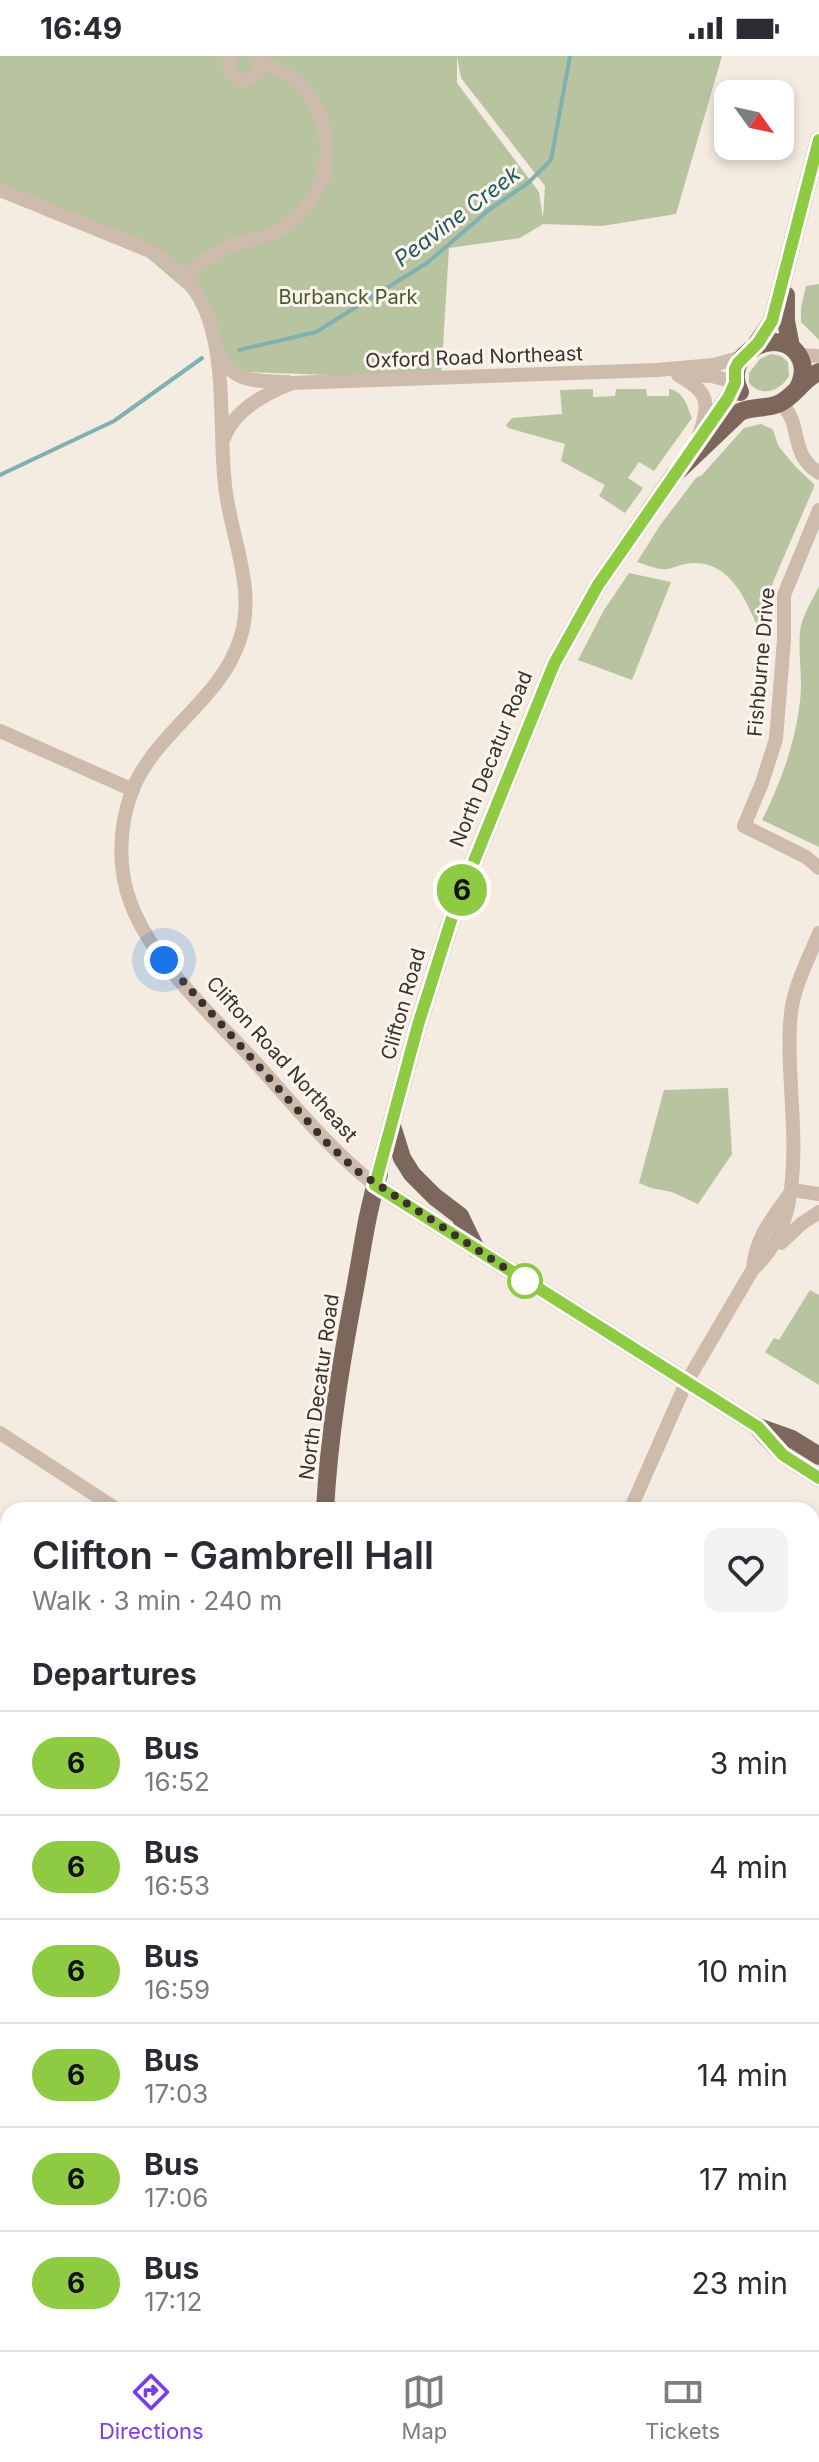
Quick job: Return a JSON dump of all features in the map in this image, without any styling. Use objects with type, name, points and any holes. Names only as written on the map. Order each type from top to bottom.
[{"type":"main road","points":[[675,474],[728,398],[735,382],[735,369],[772,321],[819,140]]},
{"type":"main road","points":[[675,474],[733,417],[749,408],[771,405],[792,395],[801,385],[803,368],[795,351],[785,304],[788,265]]},
{"type":"main road","points":[[747,353],[771,342],[795,351]]},
{"type":"main road","points":[[735,382],[745,397],[771,405]]},
{"type":"main road","name":"North Decatur Road","points":[[465,882],[554,664],[615,559],[675,474]]},
{"type":"main road","name":"Clifton Road","points":[[413,1048],[441,949],[465,882]]},
{"type":"main road","name":"North Decatur Road","points":[[325,1502],[335,1399],[375,1185],[413,1048]]},
{"type":"main road","points":[[391,1126],[402,1158],[412,1174],[460,1216],[476,1249]]},
{"type":"main road","points":[[375,1185],[525,1281]]},
{"type":"main road","points":[[401,1201],[758,1427],[792,1439],[819,1456]]},
{"type":"main road","points":[[758,1427],[783,1455],[819,1478]]},
{"type":"street","points":[[231,56],[228,70],[240,80],[254,76],[259,67],[257,59]]},
{"type":"street","points":[[184,277],[222,249],[284,227],[305,211],[317,193],[326,168],[327,144],[320,115],[295,79],[257,59]]},
{"type":"street","name":"Clifton Road Northeast","points":[[0,190],[155,253],[184,277],[197,294],[208,317],[215,349],[224,438],[225,485],[246,596],[245,615],[241,638],[223,674],[151,759],[133,790],[123,824],[125,887],[141,926],[187,987],[326,1142],[375,1185]]},
{"type":"street","name":"Oxford Road Northeast","points":[[215,349],[237,377],[292,383],[657,370],[714,365],[747,353]]},
{"type":"street","points":[[795,351],[819,356]]},
{"type":"street","name":"Oxford Road Northeast","points":[[657,370],[678,375],[712,376],[735,382]]},
{"type":"street","points":[[801,385],[819,372]]},
{"type":"street","points":[[678,375],[697,387],[705,397],[707,407],[696,443]]},
{"type":"street","name":"Oxford Road Northeast","points":[[224,438],[228,427],[246,408],[259,398],[292,383]]},
{"type":"street","points":[[771,405],[791,416],[801,456],[819,473]]},
{"type":"street","name":"Fishburne Drive","points":[[819,510],[784,595],[784,640],[776,739],[744,826],[806,857],[819,868]]},
{"type":"street","points":[[0,731],[133,790]]},
{"type":"street","points":[[767,1258],[784,1228],[797,1169],[791,1013],[819,933]]},
{"type":"street","points":[[793,1190],[819,1194]]},
{"type":"street","points":[[753,1269],[754,1250],[793,1190]]},
{"type":"street","points":[[633,1502],[678,1378],[753,1269],[801,1224],[819,1212]]},
{"type":"street","points":[[0,1433],[106,1502]]},
{"type":"green space","name":"Burbanck Park","points":[[0,56],[722,56],[676,214],[602,226],[543,224],[520,238],[449,248],[441,379],[248,372],[233,366],[196,299],[141,252],[0,188]],"holes":[[[457,57],[461,78],[545,186],[543,218],[539,192],[457,83]]]},
{"type":"green space","points":[[819,284],[819,340],[801,322],[801,308],[806,286]]},
{"type":"green space","points":[[771,354],[781,356],[788,362],[789,376],[776,389],[765,391],[754,388],[749,383],[749,373],[760,359]]},
{"type":"green space","points":[[593,389],[593,397],[615,396],[616,389],[646,389],[647,396],[669,396],[669,389],[674,390],[684,400],[692,418],[654,471],[639,462],[628,478],[643,488],[625,513],[599,496],[605,485],[561,461],[565,444],[506,425],[512,418],[562,414],[560,390]]},
{"type":"green space","points":[[761,424],[772,429],[780,448],[814,487],[773,582],[760,632],[736,586],[718,569],[693,563],[664,569],[637,562],[696,478],[744,428]]},
{"type":"green space","points":[[629,573],[671,582],[632,680],[578,660],[604,610]]},
{"type":"green space","points":[[819,586],[819,847],[762,820],[781,777],[795,732],[801,693],[800,632]]},
{"type":"green space","points":[[728,1088],[732,1154],[698,1204],[672,1192],[639,1183],[664,1090]]},
{"type":"green space","points":[[810,1290],[819,1295],[819,1385],[765,1352],[774,1338],[779,1340]]},
{"type":"waterway","name":"Peavine Creek","points":[[239,350],[316,332],[427,263],[490,209],[528,183],[551,160],[570,56]]},
{"type":"waterway","name":"Peavine Creek","points":[[0,475],[114,421],[202,358]]},
{"type":"bus line","name":"6","points":[[819,140],[772,321],[758,343],[738,363],[735,383],[728,398],[598,585],[570,633],[539,697],[441,949],[375,1185],[758,1427],[783,1455],[819,1478]]},
{"type":"route","points":[[164,960],[326,1142],[357,1171],[525,1281]]}]
